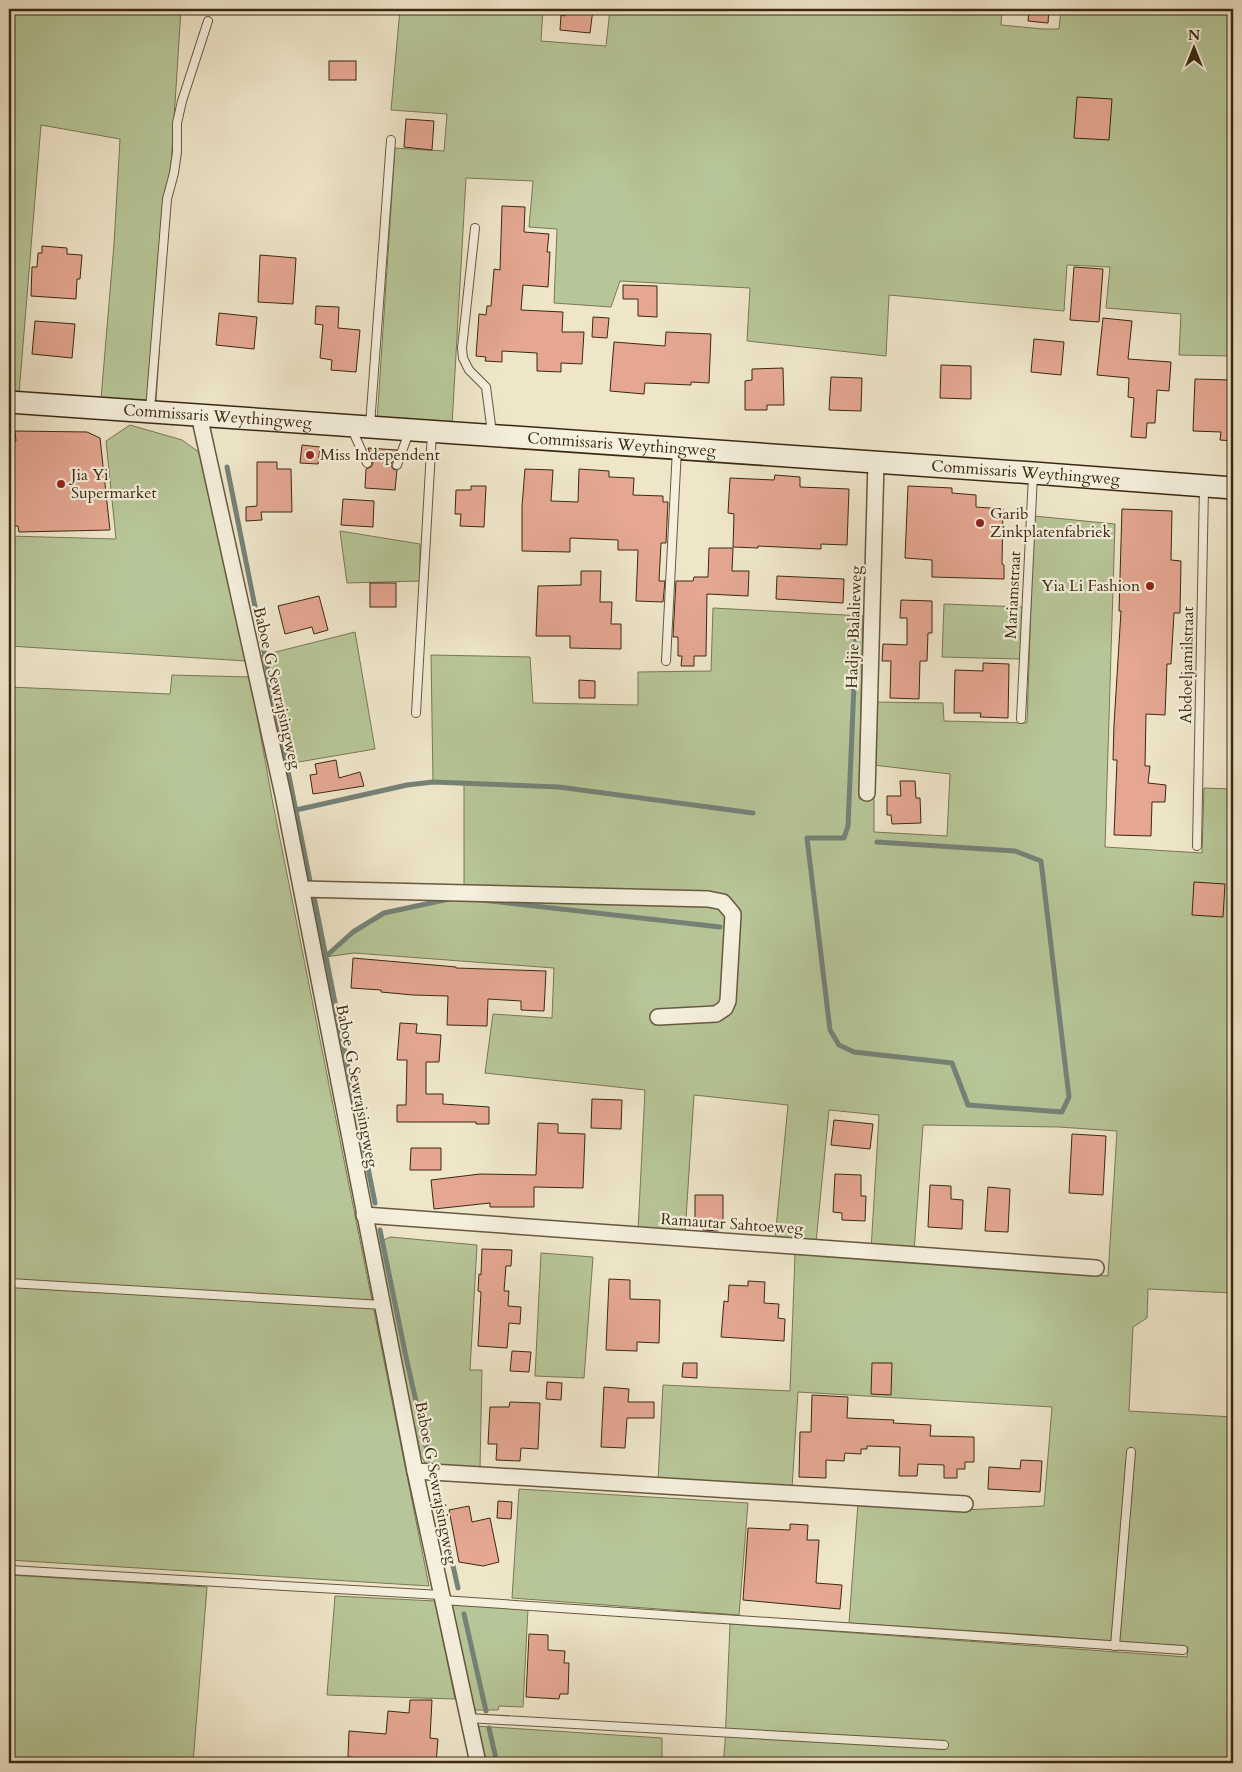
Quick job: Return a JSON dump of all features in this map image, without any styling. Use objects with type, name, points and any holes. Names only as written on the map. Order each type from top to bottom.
[{"type":"main road","name":"Commissaris Weythingweg","points":[[9,402],[1233,488]]},
{"type":"street","name":"Baboe G Sewrajsingweg","points":[[199,415],[283,795],[415,1471],[478,1763]]},
{"type":"street","name":"Hadjie Balalieweg","points":[[867,794],[876,462]]},
{"type":"street","points":[[302,889],[708,899],[723,902],[733,914],[726,1008],[716,1014],[658,1017]]},
{"type":"street","name":"Ramautar Sahtoeweg","points":[[364,1215],[1096,1268]]},
{"type":"street","points":[[415,1471],[964,1504]]},
{"type":"lane","points":[[150,412],[166,199],[174,173],[177,152],[177,124],[182,101],[208,22]]},
{"type":"lane","points":[[367,462],[360,426],[391,140]]},
{"type":"lane","points":[[475,228],[462,348],[463,358],[469,370],[486,388],[492,435]]},
{"type":"lane","points":[[397,465],[410,430]]},
{"type":"lane","points":[[416,713],[432,432]]},
{"type":"lane","points":[[666,662],[677,448]]},
{"type":"lane","name":"Mariamstraat","points":[[1021,720],[1033,473]]},
{"type":"lane","name":"Abdoeljamilstraat","points":[[1197,846],[1204,486]]},
{"type":"lane","points":[[9,1283],[383,1306]]},
{"type":"lane","points":[[1116,1646],[1131,1452]]},
{"type":"lane","points":[[9,1570],[442,1597],[1183,1650]]},
{"type":"lane","points":[[468,1718],[944,1745]]},
{"type":"lane","points":[[606,1763],[628,1763]]},
{"type":"green space","points":[[9,9],[181,9],[156,402],[101,399],[114,244],[120,139],[41,125],[19,394],[9,393]]},
{"type":"green space","points":[[400,9],[462,14],[463,9],[543,9],[541,41],[606,46],[610,9],[1002,9],[1001,25],[1059,29],[1061,9],[1233,9],[1233,356],[1179,355],[1181,314],[1106,308],[1110,267],[1067,265],[1064,311],[889,295],[886,356],[747,341],[750,288],[620,281],[611,307],[554,303],[557,229],[529,227],[533,181],[466,178],[452,425],[377,421],[395,148],[444,151],[447,114],[391,110]]},
{"type":"green space","points":[[130,425],[182,440],[200,453],[246,661],[9,646],[9,536],[116,539],[106,441]]},
{"type":"green space","points":[[1034,516],[1115,524],[1105,847],[1202,853],[1204,788],[1233,789],[1233,1293],[1148,1289],[1147,1318],[1133,1327],[1129,1411],[1233,1417],[1233,1763],[723,1763],[730,1624],[1187,1657],[1188,1647],[849,1623],[858,1503],[964,1510],[1044,1506],[1052,1407],[798,1392],[792,1488],[658,1480],[663,1385],[790,1391],[795,1254],[1108,1276],[1117,1131],[1059,1127],[923,1125],[914,1252],[871,1250],[879,1115],[829,1110],[816,1242],[775,1239],[788,1105],[694,1095],[685,1234],[638,1231],[645,1090],[485,1073],[493,1014],[552,1018],[554,968],[354,953],[325,957],[353,932],[384,913],[454,897],[464,898],[464,783],[433,782],[431,655],[530,657],[533,703],[638,705],[638,672],[711,671],[713,608],[863,616],[859,799],[874,798],[874,832],[947,836],[950,774],[873,765],[874,702],[943,703],[944,721],[1027,723]]},
{"type":"green space","points":[[340,531],[420,544],[420,581],[347,583]]},
{"type":"green space","points":[[944,604],[1023,607],[1020,659],[942,657]]},
{"type":"green space","points":[[355,632],[375,749],[281,765],[260,656]]},
{"type":"green space","points":[[172,675],[250,677],[273,804],[429,1586],[9,1560],[9,687],[170,694]]},
{"type":"green space","points":[[390,1237],[477,1245],[470,1370],[482,1370],[480,1468],[440,1466],[425,1463],[421,1456],[376,1244]]},
{"type":"green space","points":[[541,1253],[593,1257],[584,1378],[535,1376]]},
{"type":"green space","points":[[519,1489],[748,1503],[739,1615],[512,1598]]},
{"type":"green space","points":[[9,1575],[207,1587],[193,1763],[9,1763]]},
{"type":"green space","points":[[335,1596],[435,1601],[455,1699],[327,1695]]},
{"type":"green space","points":[[453,1604],[528,1609],[523,1707],[499,1706],[498,1710],[471,1710],[450,1609]]},
{"type":"green space","points":[[476,1726],[662,1738],[662,1763],[642,1763],[638,1759],[610,1758],[590,1763],[484,1763]]},
{"type":"building","points":[[566,9],[593,9],[590,33],[560,30],[561,15],[565,16]]},
{"type":"building","points":[[1029,9],[1049,9],[1048,23],[1028,21]]},
{"type":"building","points":[[329,61],[356,61],[356,80],[329,80]]},
{"type":"building","points":[[1077,97],[1112,99],[1109,140],[1074,138]]},
{"type":"building","points":[[406,119],[434,121],[432,150],[404,147]]},
{"type":"building","points":[[502,206],[525,207],[524,232],[549,234],[547,252],[550,252],[548,287],[523,285],[521,310],[563,312],[562,332],[584,332],[582,364],[561,363],[561,372],[537,371],[537,353],[502,351],[502,362],[485,361],[486,357],[476,356],[479,314],[486,315],[487,306],[491,306],[494,269],[500,270]]},
{"type":"building","points":[[42,246],[67,248],[67,254],[82,255],[80,279],[77,279],[76,299],[31,296],[32,267],[37,267],[38,253],[42,253]]},
{"type":"building","points":[[260,255],[296,258],[293,304],[258,302]]},
{"type":"building","points":[[1074,267],[1103,269],[1099,322],[1070,320]]},
{"type":"building","points":[[623,285],[657,286],[657,317],[638,316],[638,299],[623,299]]},
{"type":"building","points":[[316,306],[339,307],[338,328],[360,330],[356,372],[331,370],[332,360],[320,358],[323,325],[315,324]]},
{"type":"building","points":[[219,313],[257,317],[254,349],[216,345]]},
{"type":"building","points":[[593,317],[609,318],[607,338],[592,337]]},
{"type":"building","points":[[1103,318],[1132,321],[1128,359],[1171,362],[1169,391],[1157,390],[1155,423],[1147,423],[1146,438],[1131,437],[1134,398],[1128,397],[1129,378],[1097,375]]},
{"type":"building","points":[[35,321],[75,324],[72,358],[32,354]]},
{"type":"building","points":[[666,332],[711,334],[709,383],[691,382],[691,385],[645,383],[644,394],[610,391],[614,342],[665,346]]},
{"type":"building","points":[[1034,339],[1064,342],[1061,375],[1031,372]]},
{"type":"building","points":[[941,365],[971,366],[971,399],[940,398]]},
{"type":"building","points":[[783,368],[784,405],[767,405],[767,410],[745,410],[745,381],[752,380],[752,369]]},
{"type":"building","points":[[831,377],[862,378],[861,411],[829,410]]},
{"type":"building","points":[[1195,379],[1230,380],[1229,397],[1233,397],[1233,441],[1220,440],[1221,432],[1193,431]]},
{"type":"building","name":"Jia Yi Supermarket","points":[[15,431],[87,432],[100,438],[110,530],[19,532],[18,526],[9,526],[9,441],[16,441]]},
{"type":"building","name":"Miss Independent","points":[[302,445],[320,447],[318,464],[300,463]]},
{"type":"building","points":[[368,448],[397,450],[391,465],[393,469],[397,470],[395,490],[365,488],[366,469],[371,467],[373,463]]},
{"type":"building","points":[[257,462],[277,462],[277,469],[291,469],[292,512],[261,512],[262,520],[246,521],[246,507],[257,506]]},
{"type":"building","points":[[525,469],[553,470],[551,501],[578,502],[579,469],[609,471],[609,477],[634,478],[633,495],[663,496],[663,502],[668,502],[666,543],[661,543],[659,581],[665,581],[663,602],[636,601],[638,550],[618,550],[618,540],[570,538],[570,552],[522,551],[522,506]]},
{"type":"building","points":[[775,475],[800,477],[800,487],[849,489],[847,545],[821,544],[821,549],[758,546],[758,548],[733,547],[734,514],[728,513],[730,478],[774,480]]},
{"type":"building","points":[[471,486],[486,486],[484,527],[460,526],[461,514],[455,514],[456,490],[471,490]]},
{"type":"building","points":[[908,486],[952,488],[952,493],[976,495],[976,507],[1003,509],[1002,564],[1004,565],[1004,579],[932,577],[932,560],[905,558]]},
{"type":"building","points":[[343,499],[374,501],[373,527],[341,525]]},
{"type":"building","points":[[1122,509],[1172,511],[1171,560],[1181,561],[1180,613],[1174,613],[1171,664],[1167,664],[1165,715],[1146,714],[1145,766],[1150,766],[1148,783],[1166,785],[1165,802],[1152,802],[1151,836],[1114,835],[1117,760],[1113,760],[1121,611],[1119,611]]},
{"type":"building","points":[[709,548],[733,548],[732,571],[749,571],[748,596],[707,594],[706,656],[694,656],[694,666],[681,666],[682,656],[678,656],[678,637],[673,637],[676,581],[693,581],[694,577],[708,577]]},
{"type":"building","points":[[581,571],[601,571],[600,602],[612,602],[611,624],[621,624],[621,649],[570,648],[570,636],[536,636],[538,586],[581,585]]},
{"type":"building","points":[[777,576],[844,579],[843,603],[776,599]]},
{"type":"building","points":[[370,583],[396,583],[396,607],[370,607]]},
{"type":"building","points":[[319,596],[328,630],[314,634],[312,627],[285,634],[278,606]]},
{"type":"building","points":[[901,600],[932,601],[932,633],[928,633],[927,661],[920,661],[919,699],[890,698],[891,661],[882,661],[883,644],[907,645],[907,618],[900,618]]},
{"type":"building","points":[[983,663],[1009,664],[1008,718],[980,717],[981,713],[954,713],[955,670],[983,671]]},
{"type":"building","points":[[579,680],[595,681],[595,698],[579,698]]},
{"type":"building","points":[[336,760],[339,778],[360,772],[364,786],[313,794],[310,775],[317,774],[315,764]]},
{"type":"building","points":[[900,781],[915,781],[916,798],[920,798],[921,823],[892,824],[891,815],[887,815],[887,796],[901,796]]},
{"type":"building","points":[[1194,882],[1225,884],[1223,917],[1192,915]]},
{"type":"building","points":[[353,958],[456,968],[546,971],[544,1011],[521,1010],[521,1001],[488,999],[487,1026],[447,1025],[448,996],[413,995],[351,988]]},
{"type":"building","points":[[400,1023],[417,1024],[416,1033],[441,1035],[439,1062],[426,1062],[426,1094],[443,1094],[443,1104],[489,1107],[489,1124],[476,1124],[476,1122],[397,1122],[397,1105],[406,1105],[407,1060],[397,1060]]},
{"type":"building","points":[[592,1099],[622,1100],[621,1129],[591,1128]]},
{"type":"building","points":[[834,1120],[873,1124],[870,1149],[831,1145]]},
{"type":"building","points":[[538,1123],[558,1124],[558,1133],[585,1134],[583,1188],[534,1187],[534,1207],[490,1207],[490,1203],[434,1209],[431,1180],[480,1174],[536,1175]]},
{"type":"building","points":[[1072,1134],[1106,1136],[1103,1195],[1069,1193]]},
{"type":"building","points":[[411,1148],[441,1148],[441,1170],[410,1170]]},
{"type":"building","points":[[835,1174],[861,1175],[861,1196],[866,1196],[865,1221],[842,1220],[842,1213],[833,1212]]},
{"type":"building","points":[[930,1185],[951,1186],[951,1199],[963,1200],[962,1229],[928,1227]]},
{"type":"building","points":[[988,1187],[1010,1189],[1008,1232],[985,1231]]},
{"type":"building","points":[[695,1195],[723,1195],[723,1223],[718,1223],[718,1231],[703,1230],[704,1223],[695,1223]]},
{"type":"building","points":[[482,1249],[512,1250],[511,1266],[506,1266],[504,1291],[509,1291],[508,1306],[521,1307],[520,1324],[509,1323],[507,1348],[478,1346],[481,1292],[478,1291]]},
{"type":"building","points":[[609,1279],[630,1280],[630,1299],[660,1300],[659,1343],[637,1342],[637,1351],[606,1350]]},
{"type":"building","points":[[748,1281],[765,1282],[764,1303],[779,1304],[778,1318],[785,1319],[784,1341],[721,1337],[724,1301],[728,1302],[729,1285],[748,1286]]},
{"type":"building","points":[[512,1351],[531,1352],[529,1372],[510,1371]]},
{"type":"building","points":[[683,1363],[697,1363],[697,1378],[682,1377]]},
{"type":"building","points":[[872,1363],[892,1363],[891,1395],[871,1394]]},
{"type":"building","points":[[547,1382],[562,1383],[561,1400],[546,1399]]},
{"type":"building","points":[[604,1387],[629,1389],[628,1402],[654,1402],[654,1418],[627,1418],[625,1448],[601,1447]]},
{"type":"building","points":[[812,1395],[848,1397],[847,1418],[894,1420],[893,1423],[931,1425],[930,1436],[974,1437],[974,1462],[965,1462],[965,1469],[957,1469],[957,1478],[944,1478],[944,1465],[918,1464],[917,1476],[899,1476],[900,1447],[867,1446],[867,1449],[861,1449],[861,1454],[845,1453],[844,1461],[826,1460],[826,1478],[799,1477],[800,1432],[811,1432]]},
{"type":"building","points":[[510,1402],[540,1403],[538,1449],[521,1448],[520,1461],[496,1460],[497,1444],[488,1444],[490,1407],[509,1407]]},
{"type":"building","points":[[1021,1460],[1042,1461],[1040,1492],[988,1489],[989,1467],[1020,1469]]},
{"type":"building","points":[[498,1501],[512,1502],[511,1519],[497,1518]]},
{"type":"building","points":[[469,1506],[472,1522],[490,1518],[499,1562],[483,1566],[459,1562],[449,1510]]},
{"type":"building","points":[[790,1524],[808,1525],[807,1540],[819,1540],[816,1583],[842,1585],[840,1609],[743,1600],[748,1528],[790,1530]]},
{"type":"building","points":[[529,1634],[548,1635],[548,1650],[565,1651],[564,1663],[569,1663],[568,1694],[560,1694],[559,1699],[526,1697]]},
{"type":"building","points":[[410,1700],[432,1700],[430,1738],[438,1739],[436,1763],[348,1757],[349,1731],[386,1734],[388,1711],[409,1713]]},
{"type":"waterway","points":[[227,467],[310,881]]},
{"type":"waterway","points":[[856,638],[848,826],[844,838],[807,838],[830,1030],[839,1045],[854,1052],[952,1063],[968,1105],[1062,1112],[1069,1097],[1041,861],[1015,851],[877,842]]},
{"type":"waterway","points":[[296,810],[407,785],[433,782],[559,787],[753,813]]},
{"type":"waterway","points":[[314,897],[375,1203]]},
{"type":"waterway","points":[[325,957],[353,932],[384,913],[449,899]]},
{"type":"waterway","points":[[482,900],[720,927]]},
{"type":"waterway","points":[[380,1230],[429,1459]]},
{"type":"waterway","points":[[435,1485],[458,1588]]},
{"type":"waterway","points":[[464,1614],[486,1711]]},
{"type":"waterway","points":[[489,1728],[497,1763]]},
{"type":"place","name":"Miss Independent","points":[[310,455]]},
{"type":"place","name":"Jia Yi Supermarket","points":[[61,484]]},
{"type":"place","name":"Garib Zinkplatenfabriek","points":[[980,523]]},
{"type":"place","name":"Yia Li Fashion","points":[[1150,586]]}]
